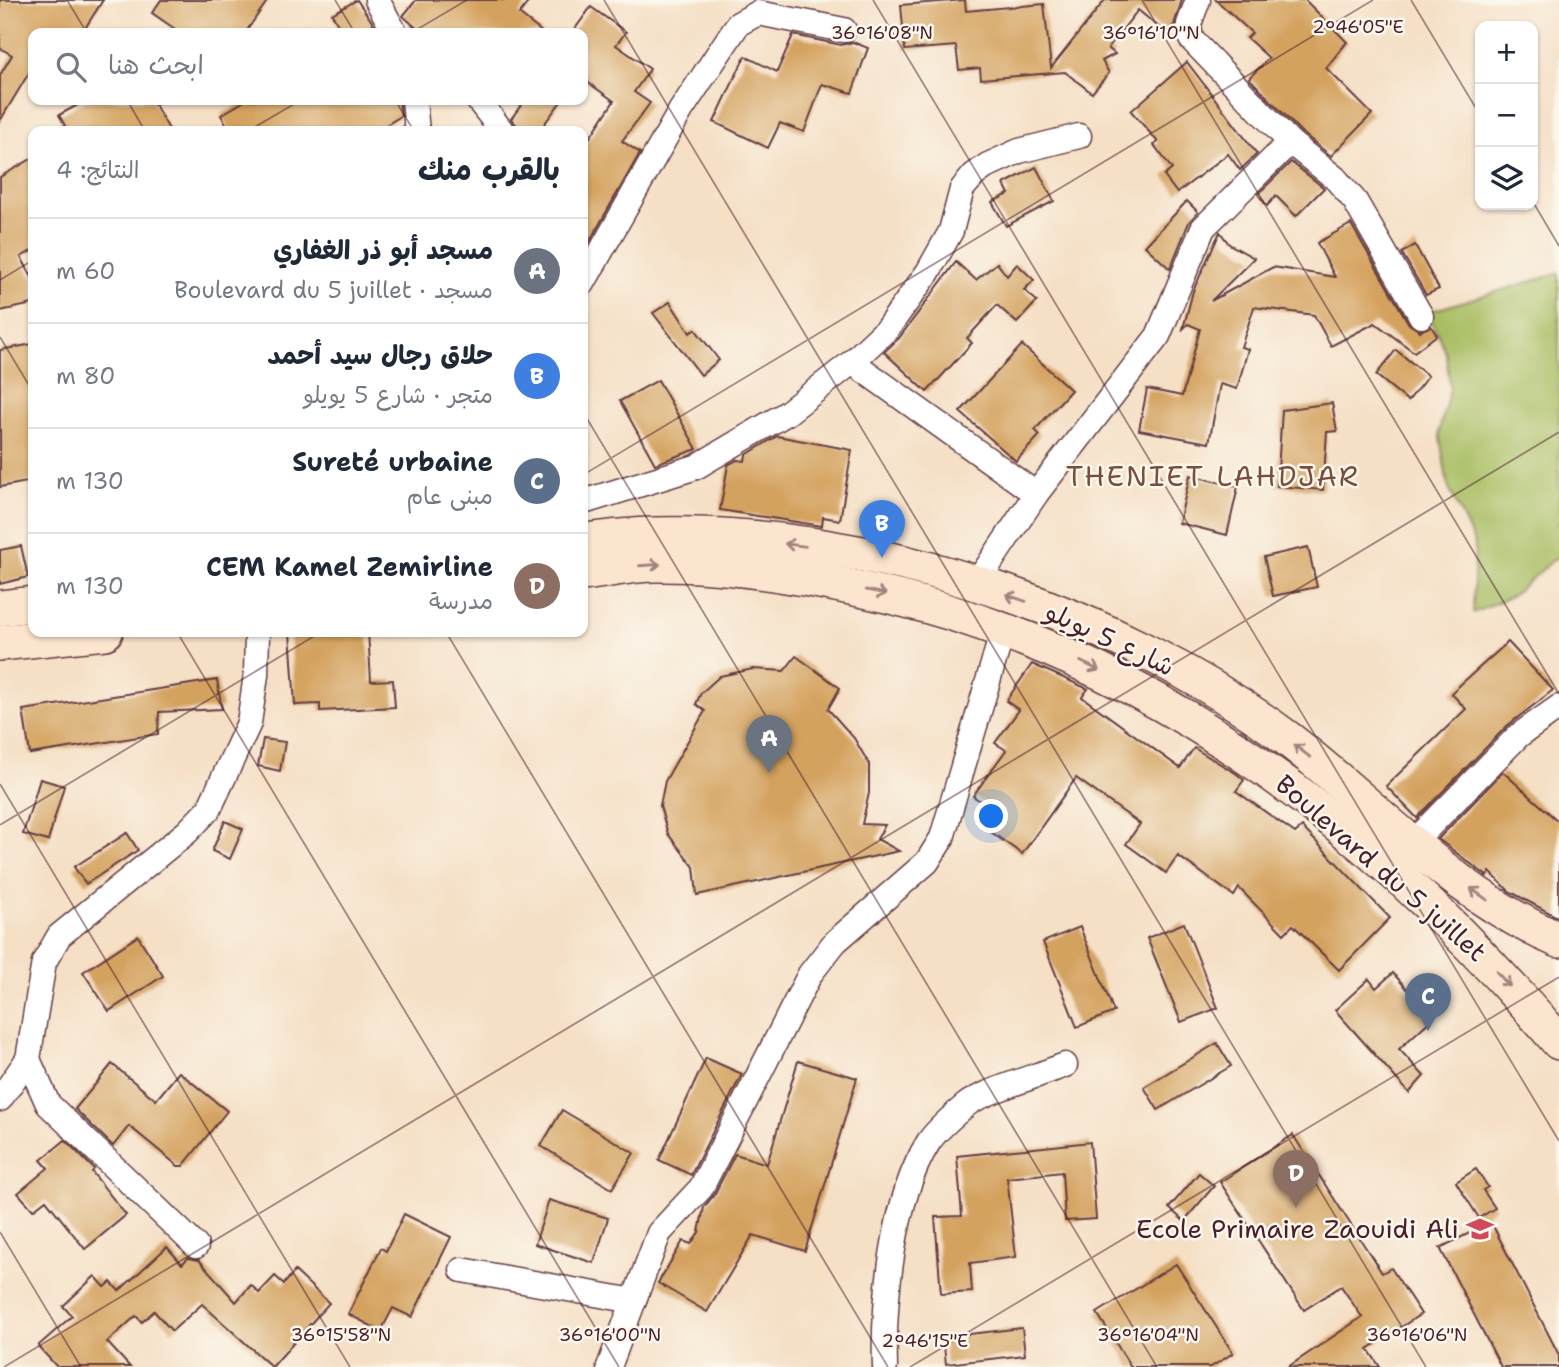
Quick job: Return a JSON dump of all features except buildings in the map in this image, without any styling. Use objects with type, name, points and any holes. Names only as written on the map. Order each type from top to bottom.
[{"type":"main road","name":"شارع 5 يويلو","points":[[588,541],[653,535],[762,540],[870,556],[976,584],[1105,633],[1226,698],[1338,778],[1487,900],[1559,940]]},
{"type":"main road","name":"Boulevard du 5 juillet","points":[[588,572],[654,564],[772,573],[890,595],[1003,630],[1138,689],[1202,724],[1321,809],[1414,890],[1496,970],[1559,1042]]},
{"type":"main road","points":[[0,608],[28,605]]},
{"type":"main road","points":[[0,643],[57,637]]},
{"type":"street","points":[[377,0],[392,28]]},
{"type":"street","points":[[1198,0],[1189,24],[1191,38],[1290,142],[1335,178],[1355,201],[1421,316]]},
{"type":"street","points":[[588,274],[681,110],[738,24],[758,13],[844,30]]},
{"type":"street","points":[[414,105],[417,126]]},
{"type":"street","points":[[482,105],[498,126]]},
{"type":"street","points":[[588,500],[696,467],[787,413],[852,362],[887,329],[928,272],[951,231],[962,189],[974,175],[988,165],[1019,151],[1079,136]]},
{"type":"street","points":[[976,584],[1036,494],[1158,336],[1203,228],[1290,142]]},
{"type":"street","points":[[852,362],[1036,494]]},
{"type":"street","points":[[609,1367],[659,1234],[673,1214],[701,1188],[810,974],[835,942],[927,862],[942,838],[1003,630]]},
{"type":"street","points":[[0,1099],[28,1059],[44,961],[59,936],[159,855],[209,809],[249,723],[257,676],[257,637]]},
{"type":"street","points":[[1414,842],[1518,736],[1559,707]]},
{"type":"street","points":[[28,1059],[48,1104],[196,1246]]},
{"type":"street","points":[[886,1367],[887,1297],[892,1252],[907,1192],[928,1142],[968,1103],[1065,1065]]},
{"type":"street","points":[[462,1270],[634,1301]]},
{"type":"green space","points":[[1559,273],[1559,555],[1512,596],[1473,613],[1475,544],[1448,486],[1439,432],[1450,388],[1446,353],[1428,312]]},
{"type":"place","name":"حلاق رجال سيد أحمد","points":[[882,558]]},
{"type":"place","name":"مسجد أبو ذر الغفاري","points":[[769,773]]},
{"type":"place","name":"Sureté urbaine","points":[[1428,1031]]},
{"type":"place","name":"CEM Kamel Zemirline","points":[[1296,1208]]},
{"type":"place","name":"Ecole Primaire Zaouidi Ali","points":[[1480,1229]]},
{"type":"district","name":"THENIET LAHDJAR","points":[[1213,476]]}]
